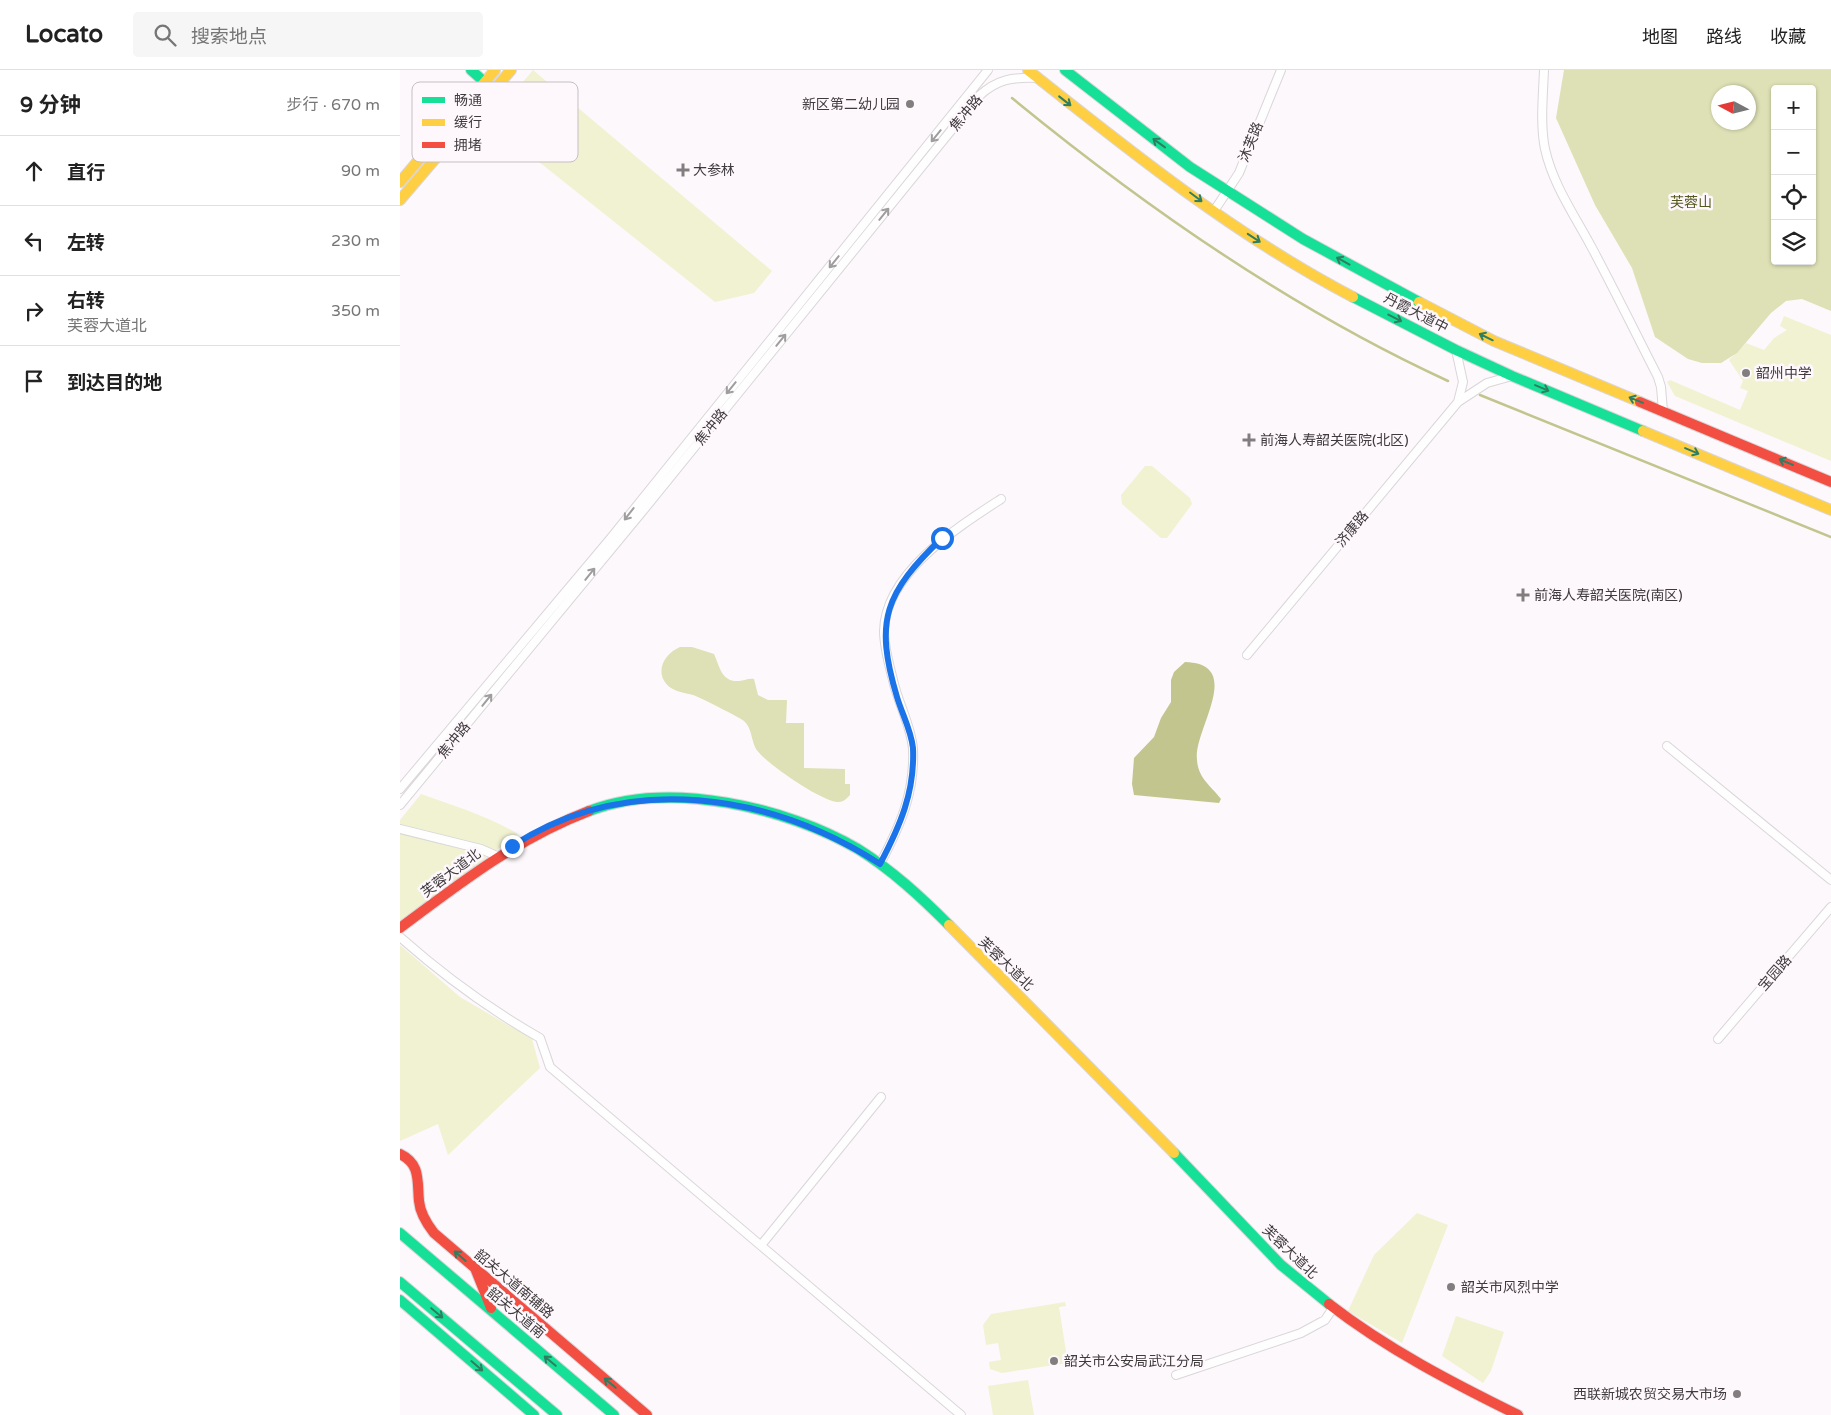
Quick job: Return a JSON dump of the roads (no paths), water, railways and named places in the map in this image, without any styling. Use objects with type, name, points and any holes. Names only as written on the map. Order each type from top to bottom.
[{"type":"main road","points":[[471,70],[485,82],[494,70]]},
{"type":"main road","name":"丹霞大道中","points":[[1028,70],[1100,128],[1214,211],[1291,262],[1456,350],[1512,376],[1831,510]]},
{"type":"main road","name":"丹霞大道中","points":[[1065,70],[1151,138],[1228,191],[1303,239],[1454,321],[1494,341],[1831,482]]},
{"type":"main road","points":[[400,182],[417,162]]},
{"type":"main road","points":[[400,200],[432,162]]},
{"type":"main road","name":"芙蓉大道北","points":[[400,928],[497,856],[539,832],[598,807],[637,801],[688,798],[730,804],[795,821],[837,838],[880,864],[902,882],[1110,1085],[1281,1265],[1333,1308],[1414,1361],[1518,1415]]},
{"type":"main road","name":"韶关大道南辅路","points":[[400,1154],[407,1156],[417,1168],[419,1202],[427,1224],[474,1268],[647,1415]]},
{"type":"main road","name":"韶关大道南","points":[[400,1233],[614,1415]]},
{"type":"main road","points":[[474,1268],[492,1311]]},
{"type":"main road","points":[[400,1282],[557,1415]]},
{"type":"main road","points":[[400,1300],[534,1415]]},
{"type":"street","name":"焦冲路","points":[[400,788],[610,539],[988,70]]},
{"type":"street","name":"沐芙路","points":[[1214,211],[1239,173],[1281,70]]},
{"type":"street","points":[[1544,70],[1542,126],[1545,150],[1561,193],[1592,248],[1658,377],[1661,387],[1663,411]]},
{"type":"street","name":"焦冲路","points":[[400,805],[652,499],[979,96],[991,85],[1005,79],[1037,78]]},
{"type":"street","points":[[1456,350],[1463,382],[1458,402]]},
{"type":"street","name":"济康路","points":[[1247,655],[1458,402],[1487,383],[1512,376]]},
{"type":"street","points":[[880,864],[903,818],[909,800],[913,770],[912,746],[908,728],[896,696],[885,647],[884,630],[888,610],[912,570],[942,538],[1001,499]]},
{"type":"street","points":[[1667,746],[1831,880]]},
{"type":"street","points":[[400,829],[481,849],[497,856]]},
{"type":"street","name":"宝园路","points":[[1718,1039],[1831,907]]},
{"type":"street","points":[[400,937],[467,992],[540,1038],[550,1067],[762,1244],[961,1415]]},
{"type":"street","points":[[762,1244],[881,1097]]},
{"type":"street","points":[[1176,1375],[1301,1333],[1325,1320],[1333,1308]]},
{"type":"waterway","points":[[1012,98],[1114,178],[1276,289],[1332,322],[1448,381]]},
{"type":"waterway","points":[[1480,395],[1831,537]]},
{"type":"place","name":"新区第二幼儿园","points":[[910,104]]},
{"type":"place","name":"大参林","points":[[683,170]]},
{"type":"place","name":"韶州中学","points":[[1746,373]]},
{"type":"place","name":"前海人寿韶关医院(北区)","points":[[1249,440]]},
{"type":"place","name":"前海人寿韶关医院(南区)","points":[[1523,595]]},
{"type":"place","name":"韶关市风烈中学","points":[[1451,1287]]},
{"type":"place","name":"韶关市公安局武江分局","points":[[1054,1361]]},
{"type":"place","name":"西联新城农贸交易大市场","points":[[1737,1394]]},
{"type":"park label","name":"芙蓉山","points":[[1691,202]]}]
